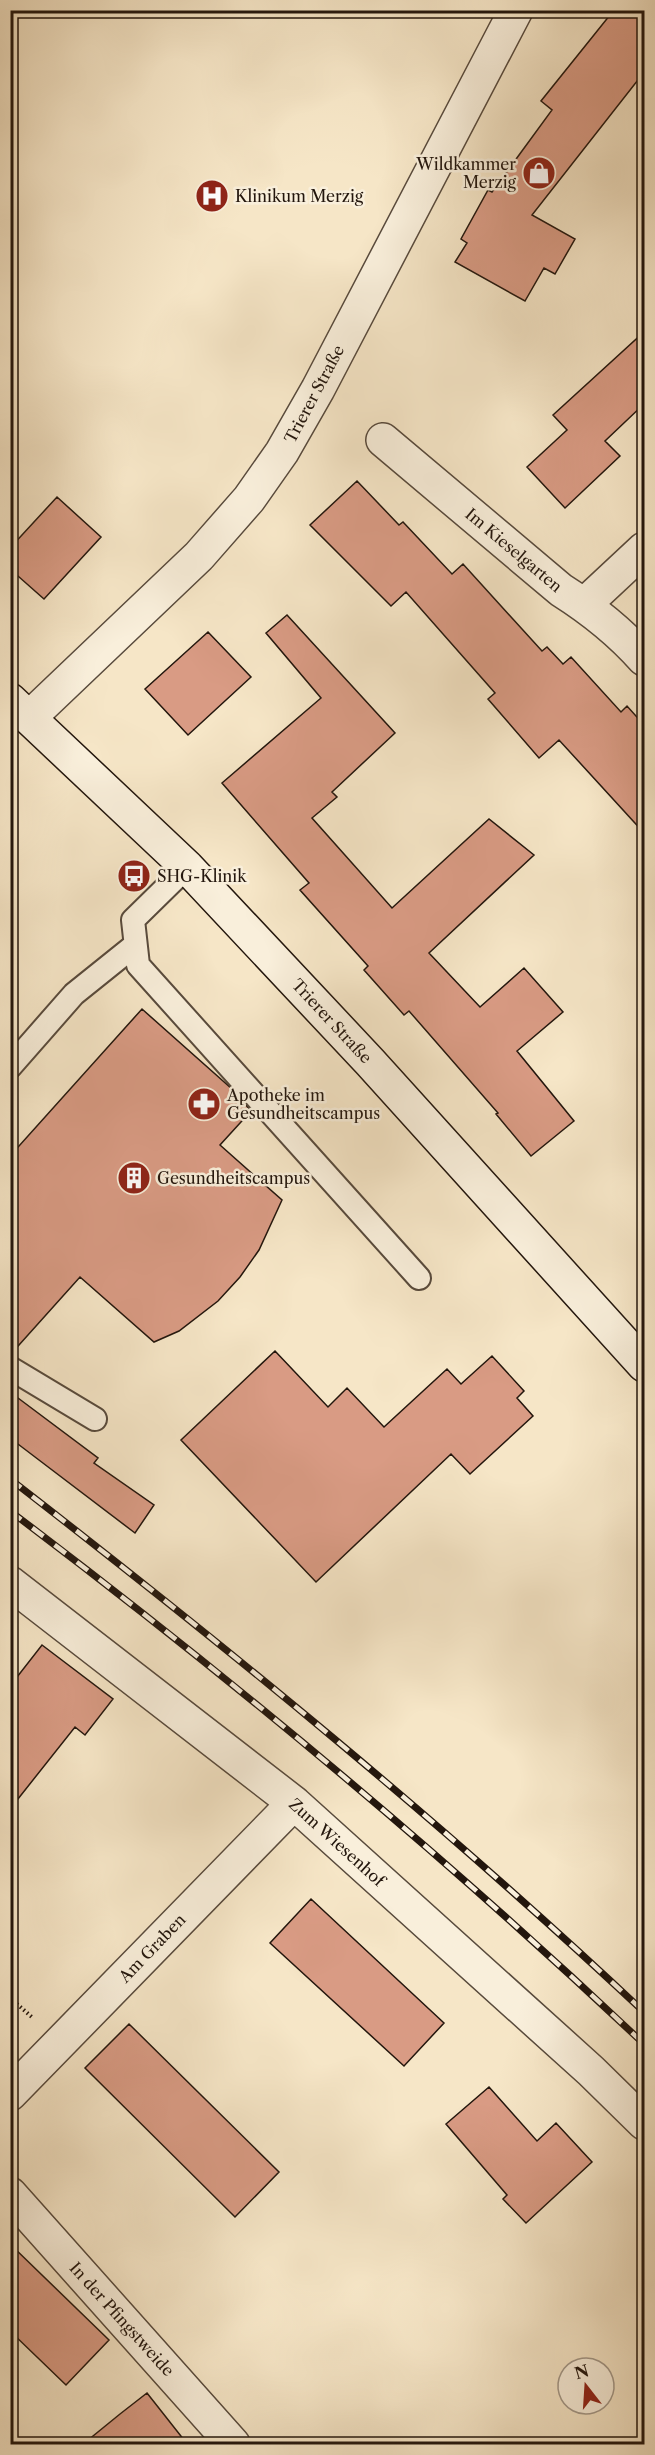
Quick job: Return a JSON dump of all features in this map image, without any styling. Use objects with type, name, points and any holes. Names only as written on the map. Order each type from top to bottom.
[{"type":"street","name":"Trierer Straße","points":[[516,10],[318,389],[282,452],[249,499],[199,556],[20,708],[187,867],[370,1062],[645,1365]]},
{"type":"street","name":"Im Kieselgarten","points":[[383,440],[561,590],[584,604],[630,643],[645,659]]},
{"type":"street","points":[[584,604],[645,549]]},
{"type":"street","name":"Zum Wiesenhof","points":[[10,1583],[294,1803],[582,2063],[645,2123]]},
{"type":"street","name":"Am Graben","points":[[10,2094],[294,1803]]},
{"type":"street","name":"In der Pfingstweide","points":[[10,2194],[233,2445]]},
{"type":"lane","points":[[187,867],[133,920],[138,964],[418,1278]]},
{"type":"lane","points":[[10,1067],[74,994],[135,945]]},
{"type":"lane","points":[[10,1368],[95,1419]]},
{"type":"path","points":[[10,24],[25,10]]},
{"type":"building","points":[[614,10],[645,10],[645,71],[532,215],[575,239],[555,274],[544,268],[525,301],[455,262],[467,243],[461,239],[488,190],[492,192],[552,110],[541,101]]},
{"type":"building","points":[[645,331],[645,403],[605,441],[620,456],[565,508],[527,467],[567,430],[553,415]]},
{"type":"building","points":[[357,481],[399,525],[403,522],[452,574],[463,564],[542,651],[547,647],[563,664],[571,657],[621,712],[627,706],[645,726],[645,834],[559,740],[539,758],[488,699],[495,693],[406,592],[391,606],[310,525]]},
{"type":"building","points":[[57,497],[101,537],[44,599],[10,569],[10,548]]},
{"type":"building","points":[[287,615],[395,733],[332,792],[337,797],[312,818],[392,908],[489,819],[534,855],[429,953],[480,1007],[524,968],[563,1012],[517,1051],[574,1121],[531,1156],[496,1114],[498,1113],[409,1011],[404,1015],[364,970],[368,966],[300,890],[309,883],[222,783],[321,698],[266,633]]},
{"type":"building","points":[[208,632],[251,677],[188,735],[145,689]]},
{"type":"building","name":"Gesundheitscampus","points":[[142,1009],[232,1089],[251,1111],[220,1145],[282,1200],[259,1250],[240,1277],[218,1301],[179,1331],[154,1342],[80,1277],[10,1355],[10,1156]]},
{"type":"building","points":[[275,1351],[328,1407],[347,1388],[384,1427],[447,1369],[461,1384],[492,1356],[524,1391],[517,1398],[533,1416],[470,1474],[451,1454],[316,1582],[181,1440]]},
{"type":"building","points":[[10,1392],[98,1458],[94,1463],[154,1505],[135,1533],[10,1438]]},
{"type":"building","points":[[42,1645],[113,1699],[85,1735],[75,1727],[10,1809],[10,1686]]},
{"type":"building","points":[[311,1899],[444,2023],[404,2066],[270,1943]]},
{"type":"building","points":[[129,2024],[279,2172],[235,2217],[85,2068]]},
{"type":"building","points":[[489,2087],[537,2141],[556,2123],[592,2162],[526,2223],[503,2199],[507,2195],[446,2124]]},
{"type":"building","points":[[10,2244],[109,2340],[66,2385],[10,2331]]},
{"type":"building","points":[[147,2393],[188,2445],[82,2445],[120,2414]]},
{"type":"railway","points":[[10,1479],[173,1607],[413,1805],[644,2012]]},
{"type":"railway","points":[[10,1511],[255,1703],[414,1836],[644,2044]]},
{"type":"place","name":"Wildkammer Merzig","points":[[539,173]]},
{"type":"place","name":"Klinikum Merzig","points":[[212,196]]},
{"type":"place","name":"SHG-Klinik","points":[[134,876]]},
{"type":"place","name":"Apotheke im Gesundheitscampus","points":[[204,1104]]},
{"type":"place","name":"Gesundheitscampus","points":[[134,1178]]}]
